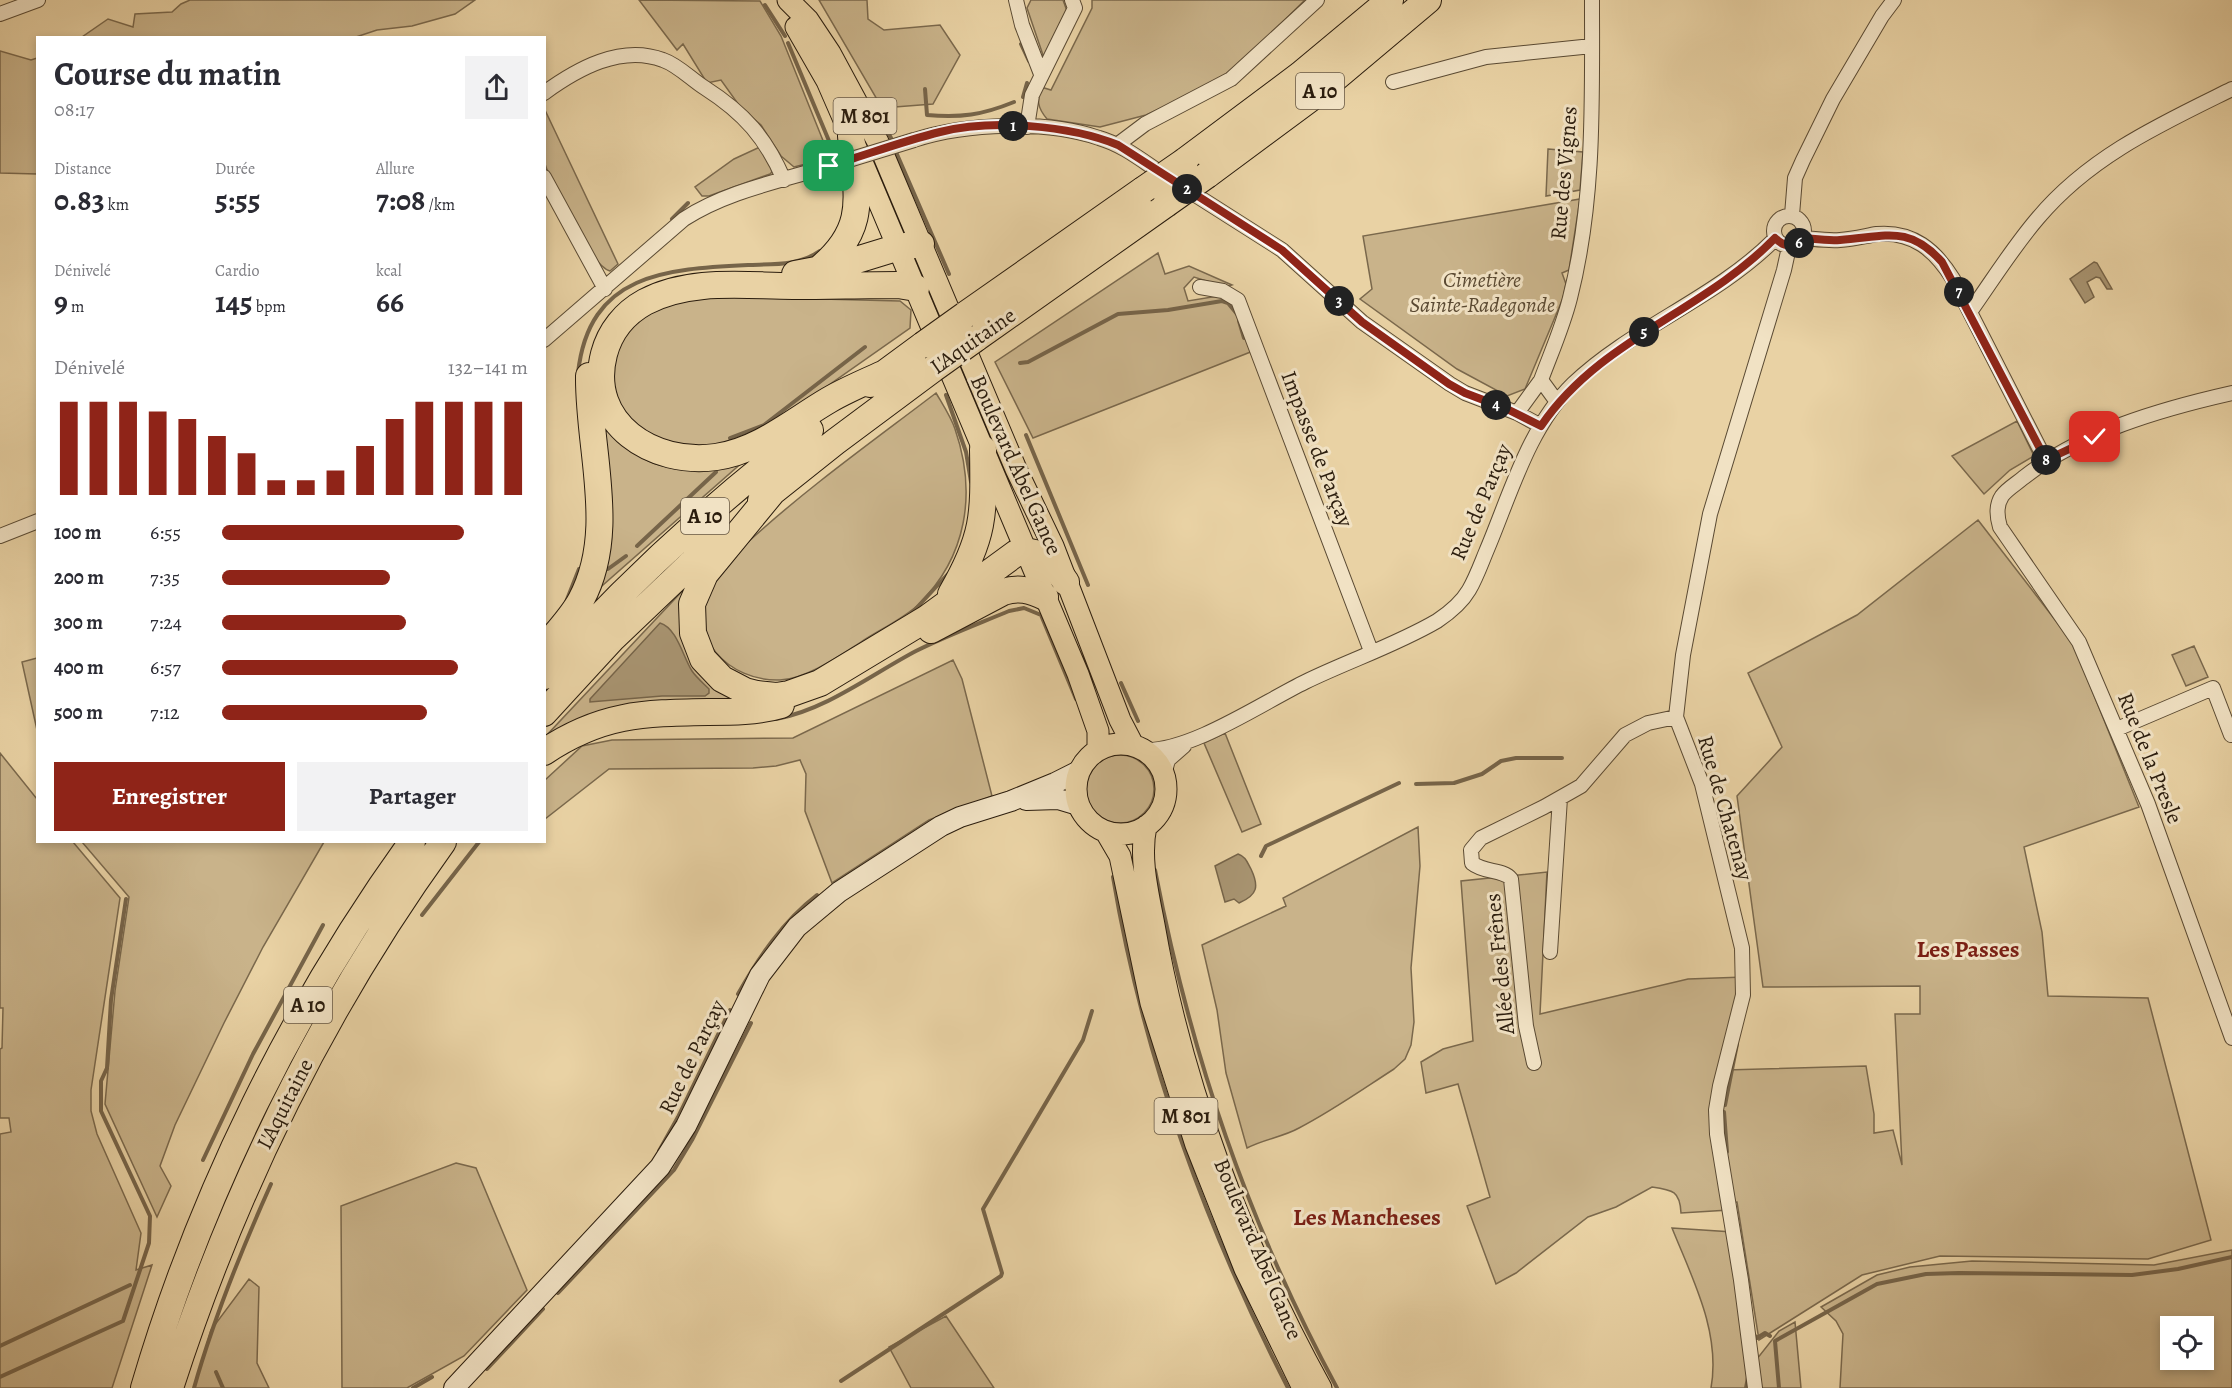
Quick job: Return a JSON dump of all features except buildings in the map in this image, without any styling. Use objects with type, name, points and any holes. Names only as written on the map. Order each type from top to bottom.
[{"type":"highway","name":"L'Aquitaine","points":[[546,674],[630,586],[703,517],[780,453],[883,374],[1185,160],[1300,75],[1390,0]]},
{"type":"highway","name":"L'Aquitaine","points":[[546,711],[648,603],[720,536],[774,490],[933,369],[1167,204],[1315,95],[1428,0]]},
{"type":"highway","points":[[818,270],[840,249],[854,224],[857,197],[851,136]]},
{"type":"highway","points":[[546,645],[580,602],[595,566],[599,503],[589,375],[595,348],[607,322],[627,302],[639,294],[666,284],[696,279],[781,275],[818,270],[908,250]]},
{"type":"highway","points":[[841,285],[908,250]]},
{"type":"highway","points":[[883,374],[831,399],[761,442],[719,457],[692,458],[655,451],[624,430],[610,412],[605,400],[601,375],[605,350],[624,318],[644,303],[669,293],[697,287],[898,285],[916,288]]},
{"type":"highway","points":[[945,604],[970,562],[980,533],[984,506],[982,448]]},
{"type":"highway","points":[[774,490],[705,574],[692,604],[691,621],[697,647],[703,659],[722,679],[745,691],[765,696],[804,690],[871,654],[926,619],[1003,561],[1026,551],[1045,556],[1066,582]]},
{"type":"highway","points":[[546,751],[584,729],[618,718],[659,713],[752,710],[791,703],[823,690],[1003,592],[1014,588],[1023,589],[1045,597]]},
{"type":"highway","name":"L'Aquitaine","points":[[144,1388],[193,1245],[253,1109],[324,977],[411,843]]},
{"type":"highway","name":"L'Aquitaine","points":[[170,1388],[217,1253],[276,1120],[341,998],[411,887],[442,843]]},
{"type":"highway","points":[[411,887],[456,843]]},
{"type":"main road","name":"Boulevard Abel Gance","points":[[781,0],[816,61],[1053,546],[1120,720],[1138,747]]},
{"type":"main road","name":"Boulevard Abel Gance","points":[[788,0],[808,20],[847,83],[878,142],[908,250],[916,288],[1093,714],[1099,736],[1098,750]]},
{"type":"main road","points":[[1078,805],[1075,784],[1079,771],[1087,759],[1098,750],[1111,745],[1138,747]]},
{"type":"main road","name":"M 801","points":[[1138,747],[1156,761],[1164,775]]},
{"type":"main road","points":[[1106,832],[1122,834],[1146,826],[1157,816],[1166,790],[1164,775]]},
{"type":"main road","name":"M 801","points":[[1078,805],[1089,822],[1106,832]]},
{"type":"main road","name":"Boulevard Abel Gance","points":[[1146,826],[1143,852],[1156,939],[1174,1022],[1195,1092],[1249,1236],[1283,1313],[1321,1388]]},
{"type":"main road","name":"Boulevard Abel Gance","points":[[1106,832],[1120,856],[1152,1004],[1196,1145],[1245,1269],[1303,1388]]},
{"type":"street","points":[[0,14],[38,0]]},
{"type":"street","points":[[1016,0],[1022,25],[1041,74]]},
{"type":"street","points":[[1027,127],[1032,95],[1075,8],[1072,0]]},
{"type":"street","points":[[1118,145],[1145,123],[1217,87],[1239,72],[1274,37],[1317,0]]},
{"type":"street","name":"Rue des Vignes","points":[[1517,413],[1541,380],[1570,298],[1581,244],[1592,140],[1592,0]]},
{"type":"street","points":[[1792,215],[1796,178],[1803,160],[1833,99],[1882,16],[1894,0]]},
{"type":"street","points":[[1393,82],[1486,57],[1592,46]]},
{"type":"street","points":[[546,92],[578,71],[610,58],[645,56],[667,61],[720,97],[753,128],[768,148],[784,180]]},
{"type":"street","points":[[1970,312],[2037,219],[2070,185],[2129,141],[2232,89]]},
{"type":"street","points":[[546,338],[684,219],[719,200],[959,128],[1027,127],[1099,137],[1118,145],[1282,250],[1362,322],[1449,384],[1465,393],[1517,413],[1541,426]]},
{"type":"street","points":[[546,181],[605,289]]},
{"type":"street","points":[[1792,215],[1800,220],[1804,228],[1803,238],[1797,244],[1781,245],[1775,238],[1773,230],[1776,221],[1783,216],[1792,215]]},
{"type":"street","points":[[1803,238],[1840,240],[1897,234],[1915,239],[1933,252],[1942,262],[1970,312],[2046,460],[2113,429],[2232,393]]},
{"type":"street","name":"Rue de Parçay","points":[[1138,747],[1169,748],[1198,736],[1439,620],[1460,602],[1470,589],[1541,426],[1557,402],[1586,373],[1646,331],[1728,280],[1757,257],[1775,238]]},
{"type":"street","name":"Rue de Chatenay","points":[[1755,1388],[1741,1280],[1717,1134],[1716,1110],[1743,996],[1742,948],[1702,784],[1676,717],[1683,655],[1710,514],[1784,270],[1789,246]]},
{"type":"street","name":"Impasse de Parçay","points":[[1200,287],[1223,291],[1238,300],[1371,651]]},
{"type":"street","points":[[1541,380],[1557,402]]},
{"type":"street","name":"Rue de la Presle","points":[[2046,460],[2002,496],[1998,511],[2000,527],[2079,642],[2148,804],[2232,1038]]},
{"type":"street","points":[[0,536],[36,522]]},
{"type":"street","points":[[2117,729],[2213,688],[2231,735]]},
{"type":"street","name":"Allée des Frênes","points":[[1534,1063],[1526,1026],[1511,879],[1506,874],[1482,870],[1472,862],[1471,850],[1481,838],[1581,786],[1625,735],[1648,723],[1676,717]]},
{"type":"street","name":"Rue de Parçay","points":[[1164,775],[1168,760],[1173,754],[1198,736]]},
{"type":"street","name":"Rue de Parçay","points":[[454,1388],[660,1167],[686,1126],[760,975],[797,927],[839,892],[917,839],[960,817],[1011,801],[1061,781],[1079,771]]},
{"type":"street","points":[[1550,952],[1560,798]]},
{"type":"street","name":"Rue de Parçay","points":[[1011,801],[1058,799],[1078,805]]},
{"type":"green space","points":[[190,0],[475,0],[455,14],[412,26],[377,30],[359,36],[83,36],[108,19],[133,27],[135,14],[172,12]]},
{"type":"green space","points":[[639,0],[760,1],[781,36],[830,158],[794,167],[781,156],[761,125],[741,108],[721,80],[707,83],[683,44],[677,50]]},
{"type":"green space","points":[[819,0],[867,0],[868,19],[884,30],[940,25],[960,55],[933,104],[882,108]]},
{"type":"green space","points":[[1031,0],[1063,0],[1067,11],[1044,58],[1027,8]]},
{"type":"green space","points":[[1092,0],[1305,0],[1237,67],[1199,91],[1146,115],[1100,127],[1047,119],[1039,104],[1041,87],[1051,90],[1092,8]]},
{"type":"green space","points":[[0,51],[31,60],[36,58],[36,174],[0,173]]},
{"type":"green space","points":[[546,112],[618,264],[610,271],[602,266],[583,241],[563,206],[546,166]]},
{"type":"green space","points":[[762,146],[773,171],[770,174],[709,196],[702,196],[695,187],[734,159]]},
{"type":"green space","points":[[1548,149],[1583,152],[1580,190],[1546,196]]},
{"type":"green space","name":"Cimetière Sainte-Radegonde","points":[[1580,199],[1569,270],[1562,273],[1566,284],[1563,298],[1525,389],[1507,396],[1457,369],[1360,299],[1372,289],[1363,236]]},
{"type":"green space","points":[[1158,253],[1165,274],[1189,266],[1232,285],[1226,287],[1194,277],[1184,288],[1188,301],[1218,296],[1237,305],[1253,351],[1033,438],[995,362]]},
{"type":"green space","points":[[706,296],[900,301],[911,310],[910,328],[776,422],[732,442],[693,448],[659,440],[628,419],[611,389],[612,356],[628,328],[661,305]]},
{"type":"green space","points":[[936,393],[953,424],[962,453],[966,500],[957,545],[948,566],[935,586],[918,605],[905,615],[833,660],[801,676],[780,680],[761,679],[728,664],[707,638],[702,622],[702,604],[708,585],[715,573],[731,556],[793,503]]},
{"type":"green space","points":[[600,408],[635,452],[660,465],[688,468],[745,460],[595,592]]},
{"type":"green space","points":[[2017,421],[2034,456],[2010,470],[1984,494],[1952,456]]},
{"type":"green space","points":[[1978,520],[2073,643],[2139,807],[2024,847],[2042,932],[2048,996],[2148,998],[2211,1240],[2148,1259],[1940,1256],[1862,1275],[1759,1340],[1737,1202],[1728,1203],[1729,1210],[1681,1213],[1679,1200],[1674,1193],[1652,1187],[1616,1207],[1588,1217],[1516,1273],[1496,1284],[1467,1206],[1490,1197],[1458,1084],[1426,1093],[1421,1062],[1443,1049],[1473,1041],[1461,881],[1547,872],[1540,1014],[1688,979],[1744,977],[1726,1070],[1866,1066],[1874,1114],[1874,1133],[1893,1130],[1902,1165],[1895,1014],[1920,1014],[1920,986],[1763,987],[1737,796],[1782,747],[1748,673],[1857,615]]},
{"type":"green space","points":[[688,585],[686,637],[761,702],[546,737]]},
{"type":"green space","points":[[2194,646],[2208,677],[2186,686],[2172,655]]},
{"type":"green space","points":[[36,658],[36,725],[22,662]]},
{"type":"green space","points":[[953,660],[962,679],[992,796],[929,820],[832,883],[805,811],[806,774],[800,760],[776,766],[753,768],[609,769],[546,818],[546,779],[582,746],[612,740],[793,738]]},
{"type":"green space","points":[[1225,733],[1261,824],[1242,832],[1204,743]]},
{"type":"green space","points":[[0,753],[36,798],[36,843],[74,843],[120,898],[91,1090],[91,1111],[97,1134],[141,1233],[136,1270],[152,1265],[112,1388],[0,1388],[0,1134],[11,1132],[9,1118],[0,1118],[0,1049],[2,1048],[3,1008],[0,1008]]},
{"type":"green space","points":[[1113,755],[1127,755],[1139,760],[1149,770],[1154,789],[1149,808],[1139,818],[1127,823],[1113,823],[1101,818],[1091,808],[1086,796],[1086,782],[1091,770],[1101,760]]},
{"type":"green space","points":[[1418,827],[1420,866],[1411,968],[1414,1022],[1411,1045],[1405,1059],[1394,1069],[1347,1100],[1311,1121],[1293,1131],[1247,1148],[1226,1073],[1217,1010],[1202,945],[1286,906],[1283,898]]},
{"type":"green space","points":[[83,843],[323,843],[263,947],[175,1125],[160,1166],[171,1186],[157,1217],[105,1104],[115,991],[129,897]]},
{"type":"green space","points":[[456,1163],[476,1168],[527,1290],[464,1356],[407,1388],[342,1388],[341,1206]]},
{"type":"green space","points":[[1672,1228],[1733,1232],[1753,1364],[1779,1331],[1795,1322],[1801,1388],[1711,1388],[1712,1346],[1708,1326],[1696,1286]]},
{"type":"green space","points":[[2232,1250],[2232,1388],[1840,1388],[1843,1334],[1836,1321],[1821,1307],[1877,1275],[1910,1267],[1972,1261],[2154,1265]]},
{"type":"green space","points":[[249,1279],[259,1287],[257,1363],[269,1388],[194,1388],[211,1330]]},
{"type":"green space","points":[[946,1316],[994,1388],[911,1388],[889,1347]]},
{"type":"shaded area","points":[[2094,262],[2097,263],[2112,289],[2107,289],[2100,278],[2096,277],[2087,282],[2094,297],[2085,303],[2070,279]]},
{"type":"shaded area","points":[[660,623],[671,631],[692,671],[709,689],[709,693],[705,696],[662,696],[590,702],[590,699]]},
{"type":"shaded area","points":[[1238,854],[1245,858],[1251,869],[1255,889],[1250,897],[1239,903],[1234,899],[1225,902],[1215,866]]},
{"type":"waterway","points":[[765,5],[785,36]]},
{"type":"waterway","points":[[788,43],[837,160]]},
{"type":"waterway","points":[[1021,44],[1029,61]]},
{"type":"waterway","points":[[1023,97],[1027,83]]},
{"type":"waterway","points":[[925,89],[927,115],[971,115],[1014,102]]},
{"type":"waterway","points":[[877,112],[891,138]]},
{"type":"waterway","points":[[896,152],[949,274]]},
{"type":"waterway","points":[[839,167],[843,183]]},
{"type":"waterway","points":[[672,219],[688,203]]},
{"type":"waterway","points":[[578,373],[585,340],[598,314],[615,296],[636,283],[688,270],[794,262],[820,251]]},
{"type":"waterway","points":[[1020,363],[1028,362],[1118,314],[1168,310],[1222,301],[1228,303],[1237,314]]},
{"type":"waterway","points":[[1239,321],[1244,338]]},
{"type":"waterway","points":[[730,438],[764,425],[865,347]]},
{"type":"waterway","points":[[946,395],[966,452],[971,482]]},
{"type":"waterway","points":[[1026,435],[1088,585]]},
{"type":"waterway","points":[[637,546],[716,472]]},
{"type":"waterway","points":[[608,569],[626,556]]},
{"type":"waterway","points":[[566,602],[579,569]]},
{"type":"waterway","points":[[910,615],[948,574]]},
{"type":"waterway","points":[[776,719],[831,700],[939,640],[1009,611],[1024,608],[1041,615],[1076,699]]},
{"type":"waterway","points":[[1121,683],[1138,721]]},
{"type":"waterway","points":[[1416,784],[1454,783],[1482,774],[1501,761],[1516,758],[1562,758]]},
{"type":"waterway","points":[[1261,856],[1266,846],[1399,783]]},
{"type":"waterway","points":[[422,915],[478,843]]},
{"type":"waterway","points":[[1155,870],[1186,1006],[1226,1136],[1249,1200],[1276,1263],[1337,1388]]},
{"type":"waterway","points":[[1113,877],[1141,1010],[1181,1139],[1230,1265],[1288,1388]]},
{"type":"waterway","points":[[738,994],[773,940],[793,916],[817,895]]},
{"type":"waterway","points":[[0,1377],[123,1321],[149,1243],[150,1216],[101,1111],[101,1081],[107,1068],[111,1000],[126,899]]},
{"type":"waterway","points":[[203,1160],[253,1054],[323,925]]},
{"type":"waterway","points":[[659,1151],[730,1010]]},
{"type":"waterway","points":[[841,1381],[1001,1276],[983,1209],[1083,1040],[1092,1011]]},
{"type":"waterway","points":[[558,1293],[674,1170],[692,1140],[751,1023]]},
{"type":"waterway","points":[[1725,1105],[1737,1044]]},
{"type":"waterway","points":[[1724,1112],[1727,1152]]},
{"type":"waterway","points":[[194,1388],[229,1284],[271,1184]]},
{"type":"waterway","points":[[1779,1388],[1775,1341],[1877,1284],[1926,1274],[2132,1275],[2178,1269],[2232,1257]]},
{"type":"waterway","points":[[0,1346],[130,1285]]},
{"type":"waterway","points":[[487,1369],[543,1309]]},
{"type":"waterway","points":[[1754,1335],[1757,1338],[1765,1333],[1770,1336]]},
{"type":"waterway","points":[[216,1372],[223,1388]]},
{"type":"waterway","points":[[413,1388],[432,1377]]},
{"type":"waterway","points":[[1746,1388],[1748,1377]]},
{"type":"district","name":"Les Passes","points":[[1968,949]]},
{"type":"district","name":"Les Mancheses","points":[[1367,1217]]},
{"type":"route","points":[[829,166],[959,128],[1027,127],[1099,137],[1118,145],[1266,238],[1296,261],[1362,322],[1449,384],[1465,393],[1517,413],[1541,426],[1557,402],[1586,373],[1646,331],[1728,280],[1757,257],[1775,238],[1781,245],[1789,246],[1797,244],[1803,238],[1840,240],[1897,234],[1915,239],[1942,262],[1953,279],[2046,460],[2095,437]]}]
